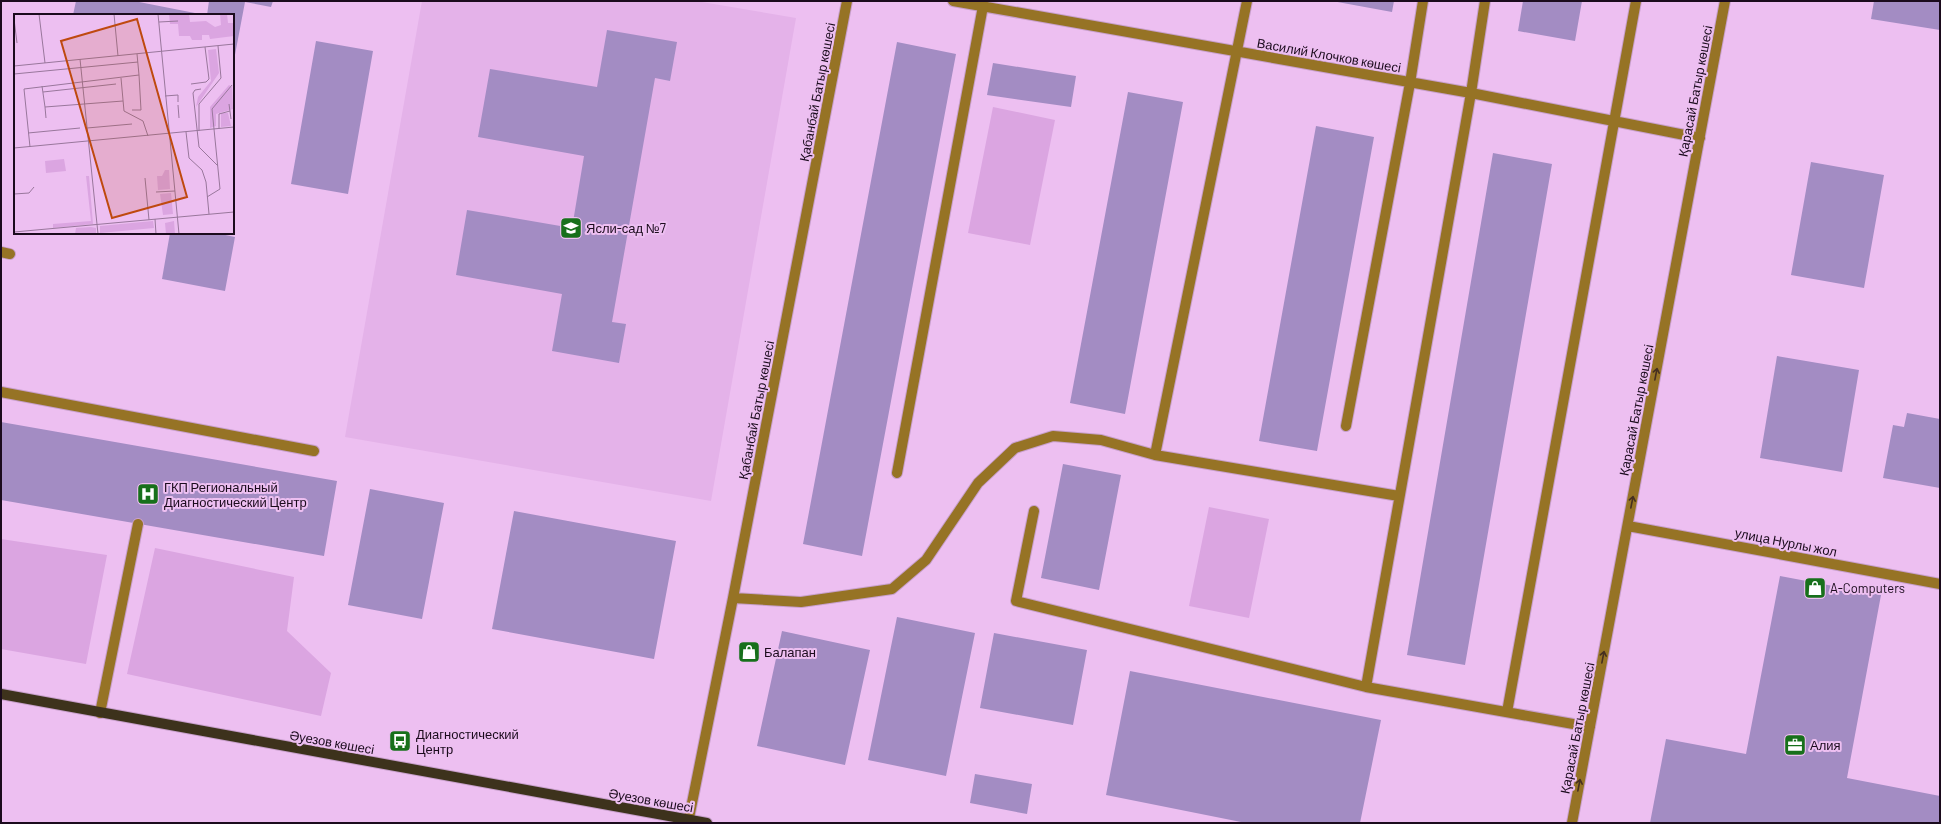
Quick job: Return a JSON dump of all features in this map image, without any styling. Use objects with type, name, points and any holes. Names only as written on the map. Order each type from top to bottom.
[{"type":"main road","name":"Әуезов көшесі","points":[[1,694],[688,821],[707,823]]},
{"type":"street","name":"Қабанбай Батыр көшесі","points":[[688,821],[733,598],[847,1]]},
{"type":"street","name":"Василий Клочков көшесі","points":[[953,1],[1471,94],[1700,138]]},
{"type":"street","points":[[1155,455],[1247,1]]},
{"type":"street","points":[[1346,426],[1410,83],[1423,1]]},
{"type":"street","points":[[1366,687],[1471,94],[1485,1]]},
{"type":"street","points":[[1507,712],[1636,1]]},
{"type":"street","name":"Қарасай Батыр көшесі","points":[[1572,823],[1726,1]]},
{"type":"street","points":[[897,473],[983,6]]},
{"type":"street","points":[[1,392],[314,451]]},
{"type":"street","points":[[733,598],[801,602],[892,589],[926,560],[978,483],[1016,448],[1053,436],[1101,440],[1155,455],[1399,496]]},
{"type":"street","points":[[1034,511],[1016,602],[1366,687],[1590,727]]},
{"type":"street","points":[[100,713],[138,524]]},
{"type":"street","name":"улица Нурлы жол","points":[[1628,526],[1940,584]]},
{"type":"shaded area","name":"Ясли-сад №7","points":[[422,1],[696,1],[796,18],[711,501],[345,437]]},
{"type":"shaded area","points":[[993,107],[1055,120],[1030,245],[968,233]]},
{"type":"shaded area","points":[[1209,507],[1269,519],[1249,618],[1189,606]]},
{"type":"shaded area","points":[[1,539],[107,555],[86,664],[1,649]]},
{"type":"shaded area","points":[[155,548],[294,577],[287,631],[331,673],[321,716],[127,674]]},
{"type":"building","points":[[76,1],[134,1],[200,14],[73,14]]},
{"type":"building","points":[[209,1],[273,1],[271,7],[245,2],[234,60],[234,14],[207,14]]},
{"type":"building","points":[[1332,1],[1394,1],[1392,12]]},
{"type":"building","points":[[1523,1],[1582,1],[1575,41],[1518,31]]},
{"type":"building","points":[[1874,1],[1940,1],[1940,30],[1871,19]]},
{"type":"building","points":[[607,30],[677,42],[670,81],[655,78],[612,322],[626,324],[619,363],[552,351],[562,294],[456,275],[467,210],[572,228],[584,156],[478,137],[490,69],[597,87]]},
{"type":"building","points":[[316,41],[373,51],[348,194],[291,184]]},
{"type":"building","points":[[897,42],[956,54],[862,556],[803,544]]},
{"type":"building","points":[[993,63],[1076,76],[1071,107],[987,95]]},
{"type":"building","points":[[1128,92],[1183,102],[1125,414],[1070,403]]},
{"type":"building","points":[[1316,126],[1374,137],[1317,451],[1259,441]]},
{"type":"building","points":[[1493,153],[1552,164],[1465,665],[1407,655]]},
{"type":"building","points":[[1811,162],[1884,175],[1864,288],[1791,275]]},
{"type":"building","points":[[170,234],[221,234],[235,237],[225,291],[162,279]]},
{"type":"building","points":[[1777,356],[1859,370],[1842,472],[1760,458]]},
{"type":"building","points":[[1907,413],[1940,419],[1940,488],[1883,478],[1893,425],[1904,427]]},
{"type":"building","points":[[1,422],[337,481],[324,556],[1,500]]},
{"type":"building","points":[[1063,464],[1121,475],[1099,590],[1041,578]]},
{"type":"building","points":[[370,489],[444,503],[422,619],[348,605]]},
{"type":"building","points":[[514,511],[676,541],[654,659],[492,629]]},
{"type":"building","points":[[1780,576],[1881,595],[1847,778],[1940,796],[1940,823],[1650,823],[1666,739],[1746,754]]},
{"type":"building","points":[[897,617],[975,633],[946,776],[868,760]]},
{"type":"building","points":[[782,631],[870,650],[845,765],[757,746]]},
{"type":"building","points":[[994,633],[1087,650],[1073,725],[980,708]]},
{"type":"building","points":[[1130,671],[1381,720],[1360,823],[1246,823],[1106,795]]},
{"type":"building","points":[[975,774],[1032,784],[1027,814],[970,803]]},
{"type":"place","name":"Ясли-сад №7","points":[[571,228]]},
{"type":"place","name":"ГКП Региональный Диагностический Центр","points":[[148,494]]},
{"type":"place","name":"A-Computers","points":[[1815,588]]},
{"type":"place","name":"Балапан","points":[[749,652]]},
{"type":"place","name":"Диагностический Центр","points":[[400,741]]},
{"type":"place","name":"Алия","points":[[1795,745]]}]
